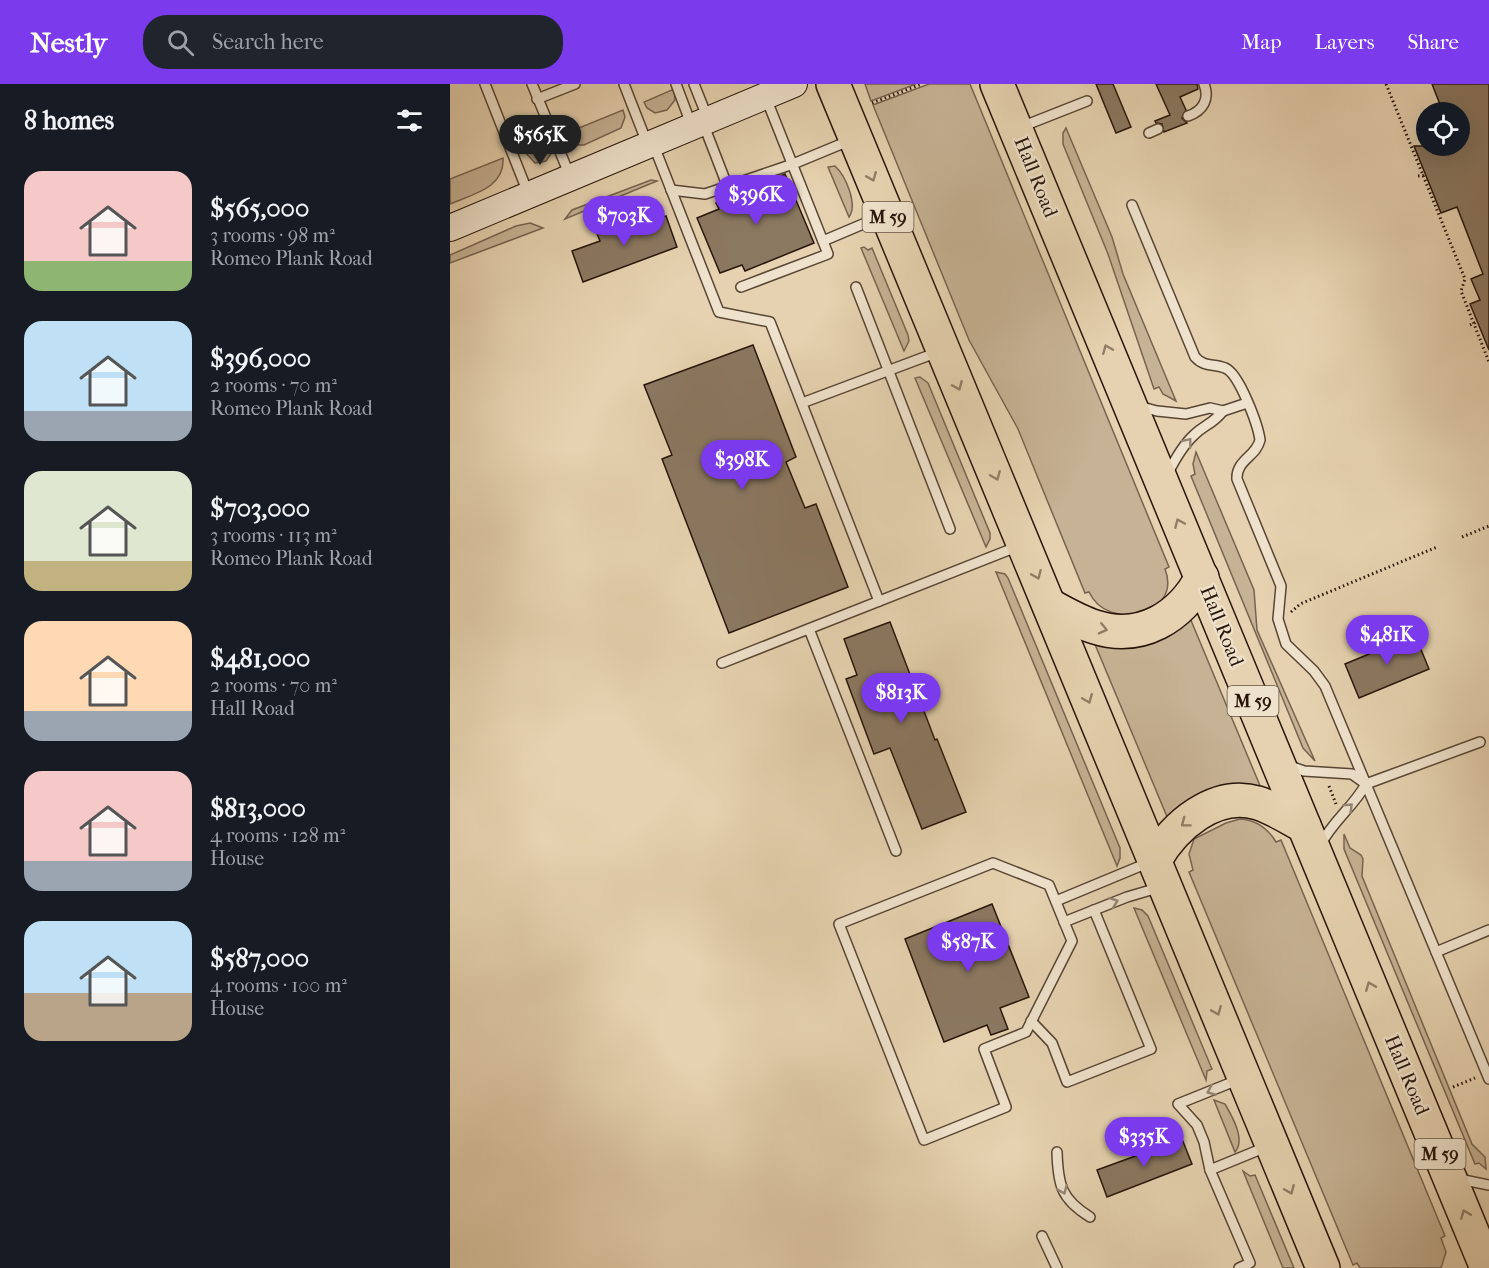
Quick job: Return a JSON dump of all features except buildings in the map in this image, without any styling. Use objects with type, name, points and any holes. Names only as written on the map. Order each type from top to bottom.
[{"type":"highway","name":"M 59","points":[[833,84],[1323,1268]]},
{"type":"highway","name":"Hall Road","points":[[997,84],[1449,1177],[1476,1261]]},
{"type":"highway","points":[[1049,605],[1096,628],[1116,632],[1133,631],[1156,624],[1177,611],[1187,602],[1202,577]]},
{"type":"highway","points":[[1160,873],[1165,842],[1186,821],[1209,808],[1229,802],[1241,800],[1258,803],[1310,840]]},
{"type":"main road","points":[[450,228],[794,84]]},
{"type":"lane","points":[[485,84],[529,195]]},
{"type":"lane","points":[[532,84],[571,177]]},
{"type":"lane","points":[[537,99],[575,84]]},
{"type":"lane","points":[[624,84],[671,190],[718,312],[770,322],[879,601]]},
{"type":"lane","points":[[676,84],[700,122],[727,185]]},
{"type":"lane","points":[[694,84],[700,122]]},
{"type":"lane","points":[[1188,116],[1202,109],[1206,98],[1204,84]]},
{"type":"lane","points":[[741,287],[828,254],[765,96]]},
{"type":"lane","points":[[1016,129],[1087,100]]},
{"type":"lane","points":[[671,190],[705,194],[793,164],[856,138]]},
{"type":"lane","points":[[1132,205],[1195,357],[1206,366],[1222,367],[1233,373],[1247,403],[1260,440],[1255,452],[1239,465],[1237,479],[1281,586],[1278,619],[1286,644],[1314,671],[1325,686],[1489,1079]]},
{"type":"lane","points":[[823,241],[887,214]]},
{"type":"lane","points":[[856,287],[950,529]]},
{"type":"lane","points":[[802,404],[943,350]]},
{"type":"lane","points":[[1130,404],[1173,413],[1192,413],[1210,408],[1223,411],[1247,403]]},
{"type":"lane","points":[[1163,484],[1185,444],[1214,422],[1223,411]]},
{"type":"lane","points":[[722,663],[1024,544]]},
{"type":"lane","points":[[809,629],[896,851]]},
{"type":"lane","points":[[1310,840],[1329,829],[1358,798],[1366,784],[1480,742]]},
{"type":"lane","points":[[1278,761],[1304,771],[1352,774],[1366,784]]},
{"type":"lane","points":[[993,863],[1049,885],[1064,922],[1072,941],[1026,1032],[984,1049],[1006,1107],[924,1140],[838,924],[993,863]]},
{"type":"lane","points":[[1056,902],[1160,873]]},
{"type":"lane","points":[[1064,922],[1094,910],[1160,873]]},
{"type":"lane","points":[[1031,1021],[1052,1043],[1067,1082],[1151,1049],[1094,910]]},
{"type":"lane","points":[[1436,952],[1489,930]]},
{"type":"lane","points":[[1242,1267],[1250,1263],[1210,1170],[1204,1142],[1197,1125],[1178,1104],[1244,1077]]},
{"type":"lane","points":[[1210,1170],[1272,1145]]},
{"type":"lane","points":[[1057,1152],[1058,1173],[1066,1198],[1090,1217]]},
{"type":"lane","points":[[1449,1177],[1489,1185]]},
{"type":"lane","points":[[1042,1236],[1057,1268]]},
{"type":"path","points":[[872,103],[922,84]]},
{"type":"path","points":[[1386,84],[1465,279],[1461,291],[1489,362]]},
{"type":"path","points":[[1462,537],[1489,526]]},
{"type":"path","points":[[1289,613],[1300,604],[1437,547]]},
{"type":"path","points":[[1328,783],[1337,806]]},
{"type":"path","points":[[1453,1087],[1475,1078]]},
{"type":"shaded area","points":[[865,84],[916,84],[871,101]]},
{"type":"shaded area","points":[[929,84],[970,84],[1169,567],[1165,569],[1168,585],[1163,598],[1154,607],[1141,613],[1126,615],[1111,612],[1098,605],[1089,592],[1085,593],[1018,429],[969,340],[873,105]]},
{"type":"shaded area","points":[[674,89],[675,100],[667,110],[655,113],[647,108],[644,102]]},
{"type":"shaded area","points":[[623,110],[625,117],[621,128],[584,145],[572,145],[564,134]]},
{"type":"shaded area","points":[[1066,128],[1112,237],[1123,274],[1176,401],[1163,394],[1159,387],[1154,389],[1108,254],[1063,144],[1063,133]]},
{"type":"shaded area","points":[[549,139],[552,152],[546,161],[535,163],[523,150]]},
{"type":"shaded area","points":[[503,158],[499,176],[493,183],[477,193],[450,204],[450,179]]},
{"type":"shaded area","points":[[835,166],[850,191],[852,205],[849,217],[828,167]]},
{"type":"shaded area","points":[[651,180],[657,181],[565,219],[572,210]]},
{"type":"shaded area","points":[[530,223],[543,228],[450,263],[450,255],[516,226]]},
{"type":"shaded area","points":[[861,248],[868,250],[872,248],[908,335],[909,341],[904,351]]},
{"type":"shaded area","points":[[920,377],[928,383],[990,533],[986,547],[915,378]]},
{"type":"shaded area","points":[[1196,452],[1254,590],[1257,630],[1315,761],[1303,748],[1191,476],[1195,474],[1193,464]]},
{"type":"shaded area","points":[[996,572],[1005,574],[1008,578],[1120,848],[1117,866]]},
{"type":"shaded area","points":[[1190,618],[1261,788],[1168,819],[1094,642]]},
{"type":"shaded area","points":[[1240,819],[1261,825],[1276,842],[1281,840],[1445,1236],[1441,1238],[1446,1252],[1441,1268],[1360,1268],[1357,1263],[1353,1265],[1189,872],[1193,870],[1189,854],[1194,839],[1226,823]]},
{"type":"shaded area","points":[[1344,834],[1350,848],[1363,859],[1362,876],[1472,1144],[1485,1157],[1486,1169],[1479,1163],[1475,1164],[1344,849]]},
{"type":"shaded area","points":[[1134,908],[1142,910],[1148,916],[1212,1069],[1207,1071],[1206,1080]]},
{"type":"shaded area","points":[[1214,1100],[1225,1104],[1234,1121],[1239,1135],[1235,1152]]},
{"type":"shaded area","points":[[1243,1171],[1250,1176],[1255,1175],[1294,1268],[1283,1268]]}]
